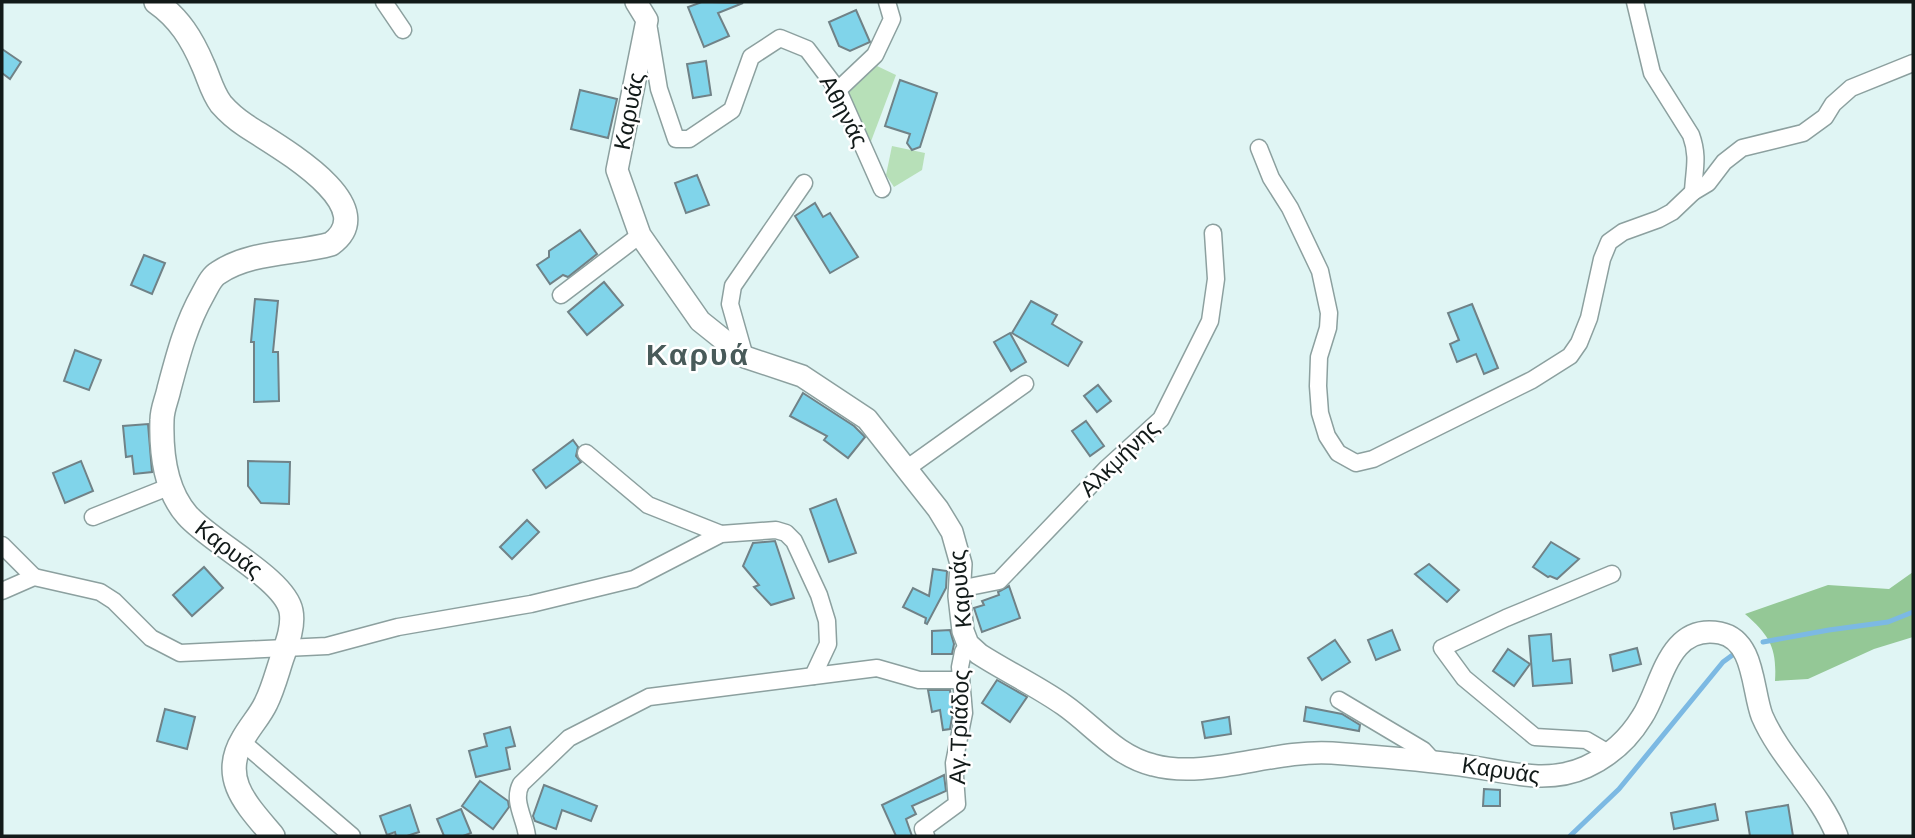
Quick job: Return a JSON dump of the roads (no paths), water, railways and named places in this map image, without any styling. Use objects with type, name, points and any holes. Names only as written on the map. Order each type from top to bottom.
[{"type":"main road","name":"Καρυάς","points":[[156,2],[183,27],[204,66],[213,91],[229,113],[291,155],[330,186],[339,198],[344,219],[341,235],[331,244],[250,260],[213,277],[190,317],[162,416],[164,467],[185,514],[257,571],[285,598],[292,613],[285,648],[266,704],[241,741],[233,763],[234,778],[247,805],[273,836]]},
{"type":"street","points":[[384,2],[403,30]]},
{"type":"street","points":[[838,90],[875,55],[892,19],[887,2]]},
{"type":"street","points":[[1635,2],[1652,74],[1691,135],[1695,146],[1697,162],[1693,192]]},
{"type":"street","name":"Αθηνάς","points":[[642,11],[659,89],[676,139],[689,139],[732,110],[751,57],[780,38],[807,50],[838,90],[882,189]]},
{"type":"street","name":"Καρυάς","points":[[642,11],[617,170],[640,235],[700,321],[745,357],[802,376],[867,419],[947,522],[962,567],[959,589],[962,631],[968,644],[987,659],[1065,706],[1121,751],[1152,765],[1201,768],[1310,752],[1434,762],[1535,777],[1553,777],[1573,772],[1610,754]]},
{"type":"street","points":[[1259,148],[1271,178],[1290,208],[1320,271],[1329,313],[1320,357],[1320,413],[1327,436],[1338,453],[1356,463],[1373,459],[1552,369],[1570,356],[1579,343],[1589,318],[1602,259],[1609,242],[1623,232],[1672,212],[1693,192],[1708,183],[1724,162],[1742,148],[1803,133],[1825,117],[1833,104],[1851,88],[1913,63]]},
{"type":"street","points":[[745,357],[730,304],[733,286],[804,183]]},
{"type":"street","name":"Αλκμήνης","points":[[959,589],[999,581],[1106,469],[1161,419],[1210,321],[1216,279],[1213,233]]},
{"type":"street","points":[[561,295],[640,235]]},
{"type":"street","points":[[906,469],[1025,384]]},
{"type":"street","points":[[586,453],[648,505],[721,534]]},
{"type":"street","points":[[93,517],[171,486]]},
{"type":"street","points":[[2,545],[34,577],[100,592],[114,601],[151,638],[180,653],[327,646],[398,627],[531,604],[634,579],[721,534],[767,529],[781,531],[794,541],[819,595],[827,621],[828,644],[813,676]]},
{"type":"street","points":[[1612,574],[1442,648],[1464,678],[1535,737],[1586,740],[1610,754],[1642,718],[1660,674],[1673,652],[1698,634],[1712,632],[1726,635],[1737,642],[1746,656],[1758,706],[1766,724],[1828,815],[1836,836]]},
{"type":"street","points":[[2,592],[34,577]]},
{"type":"street","name":"Αγ.Τριάδος","points":[[926,836],[923,829],[957,804],[954,763],[964,713],[961,659],[968,644]]},
{"type":"street","points":[[527,836],[516,793],[521,784],[569,737],[649,697],[877,668],[919,680],[961,680]]},
{"type":"street","points":[[1339,700],[1428,753],[1434,762]]},
{"type":"street","points":[[241,741],[352,836]]},
{"type":"waterway","points":[[1763,642],[1888,622],[1913,612]]},
{"type":"waterway","points":[[1570,836],[1619,789],[1723,662],[1738,651]]},
{"type":"district","name":"Καρυά","points":[[698,355]]}]
